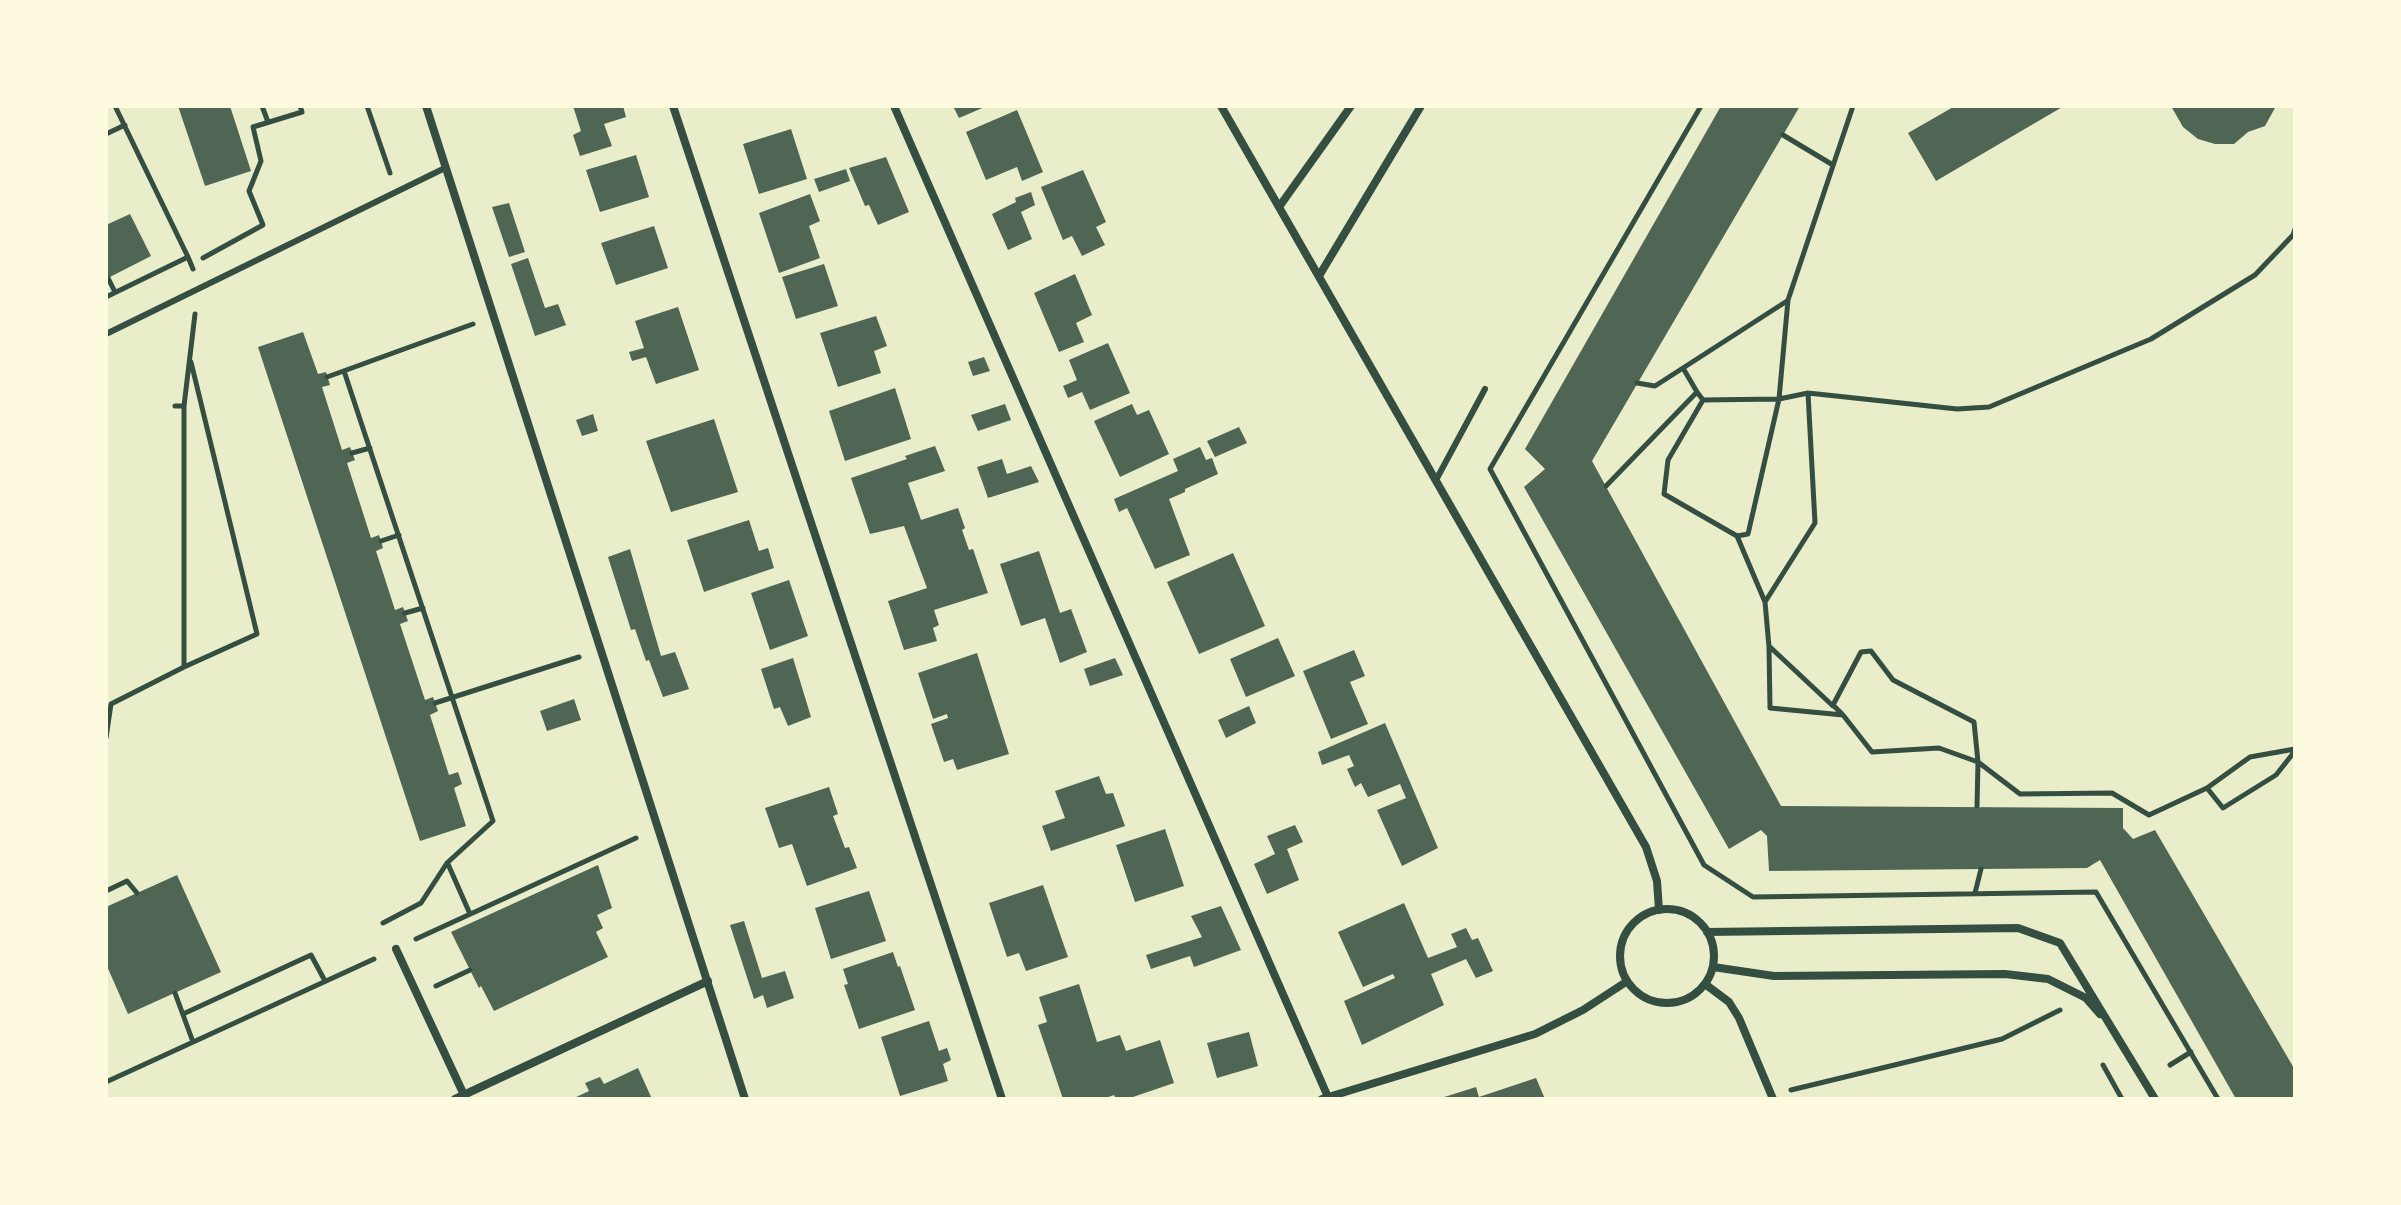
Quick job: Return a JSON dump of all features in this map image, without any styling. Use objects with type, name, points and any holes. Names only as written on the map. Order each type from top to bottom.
[{"type":"street","points":[[426,106],[745,1099]]},
{"type":"street","points":[[673,106],[1002,1099]]},
{"type":"street","points":[[894,106],[1325,1098],[1535,1034],[1583,1010],[1626,982]]},
{"type":"street","points":[[1221,106],[1646,847],[1657,881],[1659,910]]},
{"type":"street","points":[[1279,207],[1351,106]]},
{"type":"street","points":[[1319,276],[1421,106]]},
{"type":"street","points":[[1659,910],[1677,910],[1695,918],[1707,932],[1714,949],[1713,967],[1705,984],[1692,997],[1674,1004],[1656,1003],[1639,995],[1626,982],[1620,964],[1620,945],[1628,928],[1642,916],[1659,910]]},
{"type":"street","points":[[1707,932],[2018,928],[2060,943],[2155,1099]]},
{"type":"street","points":[[396,949],[459,1097],[708,981]]},
{"type":"street","points":[[1713,967],[1774,976],[2005,974],[2048,979],[2086,998],[2118,1035]]},
{"type":"street","points":[[1705,984],[1729,1002],[1739,1018],[1772,1097]]},
{"type":"lane","points":[[106,334],[445,168]]},
{"type":"lane","points":[[1436,480],[1485,389]]},
{"type":"path","points":[[115,106],[210,305],[195,312],[184,406],[184,667]]},
{"type":"path","points":[[262,106],[268,122]]},
{"type":"path","points":[[191,264],[263,225],[249,191],[261,161],[253,127],[302,112],[300,106]]},
{"type":"path","points":[[367,106],[396,192]]},
{"type":"path","points":[[1701,106],[1490,469],[1704,865],[1753,897],[2096,892],[2218,1099]]},
{"type":"path","points":[[1737,536],[1748,534],[1779,399],[1788,300],[1853,106]]},
{"type":"path","points":[[106,134],[125,125]]},
{"type":"path","points":[[1783,135],[1833,165]]},
{"type":"path","points":[[1703,400],[1779,399],[1808,393],[1957,409],[1989,407],[2151,339],[2255,275],[2293,235],[2295,229]]},
{"type":"path","points":[[106,297],[188,257]]},
{"type":"path","points":[[108,278],[115,292]]},
{"type":"path","points":[[1637,383],[1655,386],[1788,300]]},
{"type":"path","points":[[327,377],[494,316]]},
{"type":"path","points":[[111,704],[257,634],[190,356]]},
{"type":"path","points":[[1683,368],[1703,400]]},
{"type":"path","points":[[344,371],[494,824],[447,863],[421,903],[383,923]]},
{"type":"path","points":[[1606,486],[1697,392]]},
{"type":"path","points":[[1765,602],[1815,523],[1808,393]]},
{"type":"path","points":[[1703,400],[1668,460],[1664,494],[1737,536],[1765,602],[1770,708],[1843,715]]},
{"type":"path","points":[[175,406],[184,406]]},
{"type":"path","points":[[352,453],[370,448]]},
{"type":"path","points":[[381,541],[399,535]]},
{"type":"path","points":[[405,613],[423,608]]},
{"type":"path","points":[[1769,647],[1843,715]]},
{"type":"path","points":[[435,703],[601,650]]},
{"type":"path","points":[[1977,806],[1978,762],[1974,722],[1893,680],[1871,651],[1861,652],[1833,705],[1872,752],[1939,748],[1978,762],[2020,794],[2112,793],[2149,815],[2207,788],[2250,757],[2295,750]]},
{"type":"path","points":[[106,697],[111,704],[106,738]]},
{"type":"path","points":[[2207,788],[2223,808],[2276,775],[2295,750]]},
{"type":"path","points":[[106,1082],[658,827]]},
{"type":"path","points":[[447,863],[470,914]]},
{"type":"path","points":[[1975,893],[1981,869]]},
{"type":"path","points":[[106,891],[127,881],[137,893]]},
{"type":"path","points":[[183,1014],[311,955],[325,981]]},
{"type":"path","points":[[417,995],[470,970]]},
{"type":"path","points":[[175,993],[193,1042]]},
{"type":"path","points":[[1772,1097],[2002,1039],[2086,998]]},
{"type":"path","points":[[2170,1065],[2191,1052]]},
{"type":"path","points":[[2099,1059],[2122,1099]]},
{"type":"building","points":[[178,106],[230,106],[251,171],[205,186]]},
{"type":"building","points":[[573,106],[623,106],[626,117],[604,124],[612,146],[580,156],[573,135],[581,131]]},
{"type":"building","points":[[953,106],[987,106],[959,118]]},
{"type":"building","points":[[1721,106],[1800,106],[1592,461],[1781,806],[2123,808],[2123,828],[2133,839],[2155,830],[2295,1070],[2295,1099],[2236,1099],[2100,860],[2087,868],[1769,871],[1767,836],[1761,830],[1729,849],[1524,487],[1545,469],[1525,449]]},
{"type":"building","points":[[1955,106],[2064,106],[1936,181],[1908,133]]},
{"type":"building","points":[[2171,106],[2276,106],[2265,126],[2248,132],[2234,144],[2215,144],[2198,139],[2183,127]]},
{"type":"building","points":[[1017,110],[1043,172],[1022,181],[1017,167],[986,180],[966,132]]},
{"type":"building","points":[[791,129],[807,179],[759,194],[743,144]]},
{"type":"building","points":[[636,155],[649,197],[600,212],[586,170]]},
{"type":"building","points":[[886,157],[909,212],[878,225],[869,205],[865,206],[849,168]]},
{"type":"building","points":[[846,169],[850,181],[819,192],[814,179]]},
{"type":"building","points":[[1083,170],[1106,222],[1096,227],[1105,245],[1082,256],[1072,236],[1063,240],[1041,187]]},
{"type":"building","points":[[1031,192],[1035,205],[1021,212],[1032,239],[1008,250],[992,214],[1016,202],[1015,198]]},
{"type":"building","points":[[810,194],[820,221],[809,226],[820,258],[779,273],[759,213]]},
{"type":"building","points":[[509,203],[525,252],[509,257],[492,207]]},
{"type":"building","points":[[130,214],[151,256],[106,279],[106,225]]},
{"type":"building","points":[[654,226],[668,268],[616,285],[601,243]]},
{"type":"building","points":[[528,258],[545,308],[558,304],[566,325],[535,336],[511,264]]},
{"type":"building","points":[[824,264],[838,306],[796,319],[782,277]]},
{"type":"building","points":[[1075,274],[1092,315],[1076,323],[1084,342],[1059,352],[1034,293]]},
{"type":"building","points":[[678,307],[699,370],[656,384],[646,357],[632,361],[629,352],[644,348],[635,321]]},
{"type":"building","points":[[876,316],[887,346],[874,351],[881,373],[838,387],[820,333]]},
{"type":"building","points":[[303,332],[318,374],[326,372],[330,385],[322,387],[342,450],[350,447],[355,460],[347,463],[371,538],[379,535],[381,541],[383,548],[376,551],[395,610],[403,607],[408,621],[400,624],[425,700],[433,697],[438,711],[430,715],[449,775],[458,772],[462,784],[454,788],[466,826],[420,841],[258,347]]},
{"type":"building","points":[[1108,343],[1130,393],[1090,410],[1082,392],[1068,398],[1063,386],[1077,380],[1069,360]]},
{"type":"building","points":[[984,357],[990,371],[973,376],[968,362]]},
{"type":"building","points":[[895,388],[911,439],[845,461],[829,411]]},
{"type":"building","points":[[1005,404],[1011,420],[978,431],[971,415]]},
{"type":"building","points":[[1132,404],[1137,415],[1149,410],[1169,454],[1120,477],[1094,421]]},
{"type":"building","points":[[593,414],[598,431],[582,436],[576,420]]},
{"type":"building","points":[[714,419],[738,492],[671,512],[646,441]]},
{"type":"building","points":[[1239,427],[1247,443],[1215,457],[1207,441]]},
{"type":"building","points":[[935,446],[945,471],[908,483],[921,520],[958,508],[969,550],[973,549],[988,593],[934,610],[939,625],[933,628],[937,641],[904,650],[888,601],[927,588],[904,526],[870,534],[851,478]]},
{"type":"building","points":[[1200,447],[1206,460],[1212,458],[1218,474],[1169,499],[1190,555],[1155,569],[1127,508],[1119,512],[1114,499],[1178,471],[1173,459]]},
{"type":"building","points":[[1002,459],[1007,474],[1031,466],[1039,482],[988,498],[977,467]]},
{"type":"building","points":[[749,520],[759,551],[768,548],[774,568],[704,592],[687,540]]},
{"type":"building","points":[[630,549],[661,656],[675,652],[689,689],[663,697],[635,629],[631,630],[608,557]]},
{"type":"building","points":[[1039,551],[1060,613],[1071,609],[1087,652],[1060,663],[1045,618],[1021,626],[1000,564]]},
{"type":"building","points":[[1233,553],[1265,626],[1199,654],[1167,582]]},
{"type":"building","points":[[789,580],[808,636],[770,650],[751,593]]},
{"type":"building","points":[[1278,638],[1295,676],[1246,697],[1230,659]]},
{"type":"building","points":[[1354,650],[1365,676],[1350,682],[1368,724],[1331,739],[1303,671]]},
{"type":"building","points":[[977,653],[1009,754],[957,770],[953,759],[944,762],[931,724],[948,718],[947,714],[933,719],[918,673]]},
{"type":"building","points":[[793,658],[811,717],[788,726],[780,707],[774,709],[761,669]]},
{"type":"building","points":[[1115,658],[1123,675],[1090,686],[1084,669]]},
{"type":"building","points":[[574,699],[581,720],[547,731],[540,711]]},
{"type":"building","points":[[1249,706],[1256,723],[1226,738],[1218,720]]},
{"type":"building","points":[[1385,723],[1438,848],[1402,866],[1377,810],[1406,798],[1400,784],[1368,797],[1361,783],[1355,787],[1347,769],[1354,766],[1349,755],[1322,765],[1318,752]]},
{"type":"building","points":[[1099,776],[1106,794],[1113,793],[1125,826],[1051,851],[1042,826],[1065,818],[1055,791]]},
{"type":"building","points":[[829,787],[838,814],[833,816],[845,848],[849,847],[857,868],[807,886],[792,844],[779,848],[765,808]]},
{"type":"building","points":[[1295,825],[1303,842],[1287,849],[1299,880],[1267,894],[1254,864],[1275,854],[1267,836]]},
{"type":"building","points":[[1165,829],[1184,886],[1135,902],[1116,845]]},
{"type":"building","points":[[598,865],[612,908],[597,915],[603,928],[596,932],[608,957],[494,1011],[451,932]]},
{"type":"building","points":[[177,875],[221,972],[128,1014],[106,964],[106,907]]},
{"type":"building","points":[[1043,885],[1068,957],[1026,971],[1019,953],[1007,957],[989,903]]},
{"type":"building","points":[[869,891],[886,941],[831,959],[815,908]]},
{"type":"building","points":[[1404,903],[1428,958],[1457,947],[1451,934],[1466,928],[1472,940],[1478,938],[1493,971],[1476,978],[1466,959],[1431,974],[1444,1005],[1362,1045],[1344,1001],[1395,978],[1393,974],[1363,987],[1338,932]]},
{"type":"building","points":[[1221,906],[1241,950],[1194,967],[1190,956],[1151,969],[1146,955],[1202,937],[1191,916]]},
{"type":"building","points":[[744,921],[762,978],[785,971],[794,998],[767,1008],[763,995],[754,999],[730,925]]},
{"type":"building","points":[[893,952],[915,1010],[859,1029],[844,985],[848,984],[843,969]]},
{"type":"building","points":[[1079,984],[1097,1042],[1120,1035],[1126,1051],[1160,1040],[1174,1083],[1127,1099],[1116,1099],[1114,1095],[1103,1099],[1063,1099],[1038,1025],[1047,1022],[1039,997]]},
{"type":"building","points":[[929,1021],[939,1051],[947,1048],[951,1060],[943,1064],[948,1081],[900,1096],[881,1037]]},
{"type":"building","points":[[1249,1032],[1258,1066],[1217,1078],[1207,1043]]},
{"type":"building","points":[[638,1068],[652,1099],[572,1099],[589,1091],[585,1083],[600,1077],[604,1084]]},
{"type":"building","points":[[1536,1078],[1545,1099],[1438,1099],[1476,1087],[1479,1097]]}]
